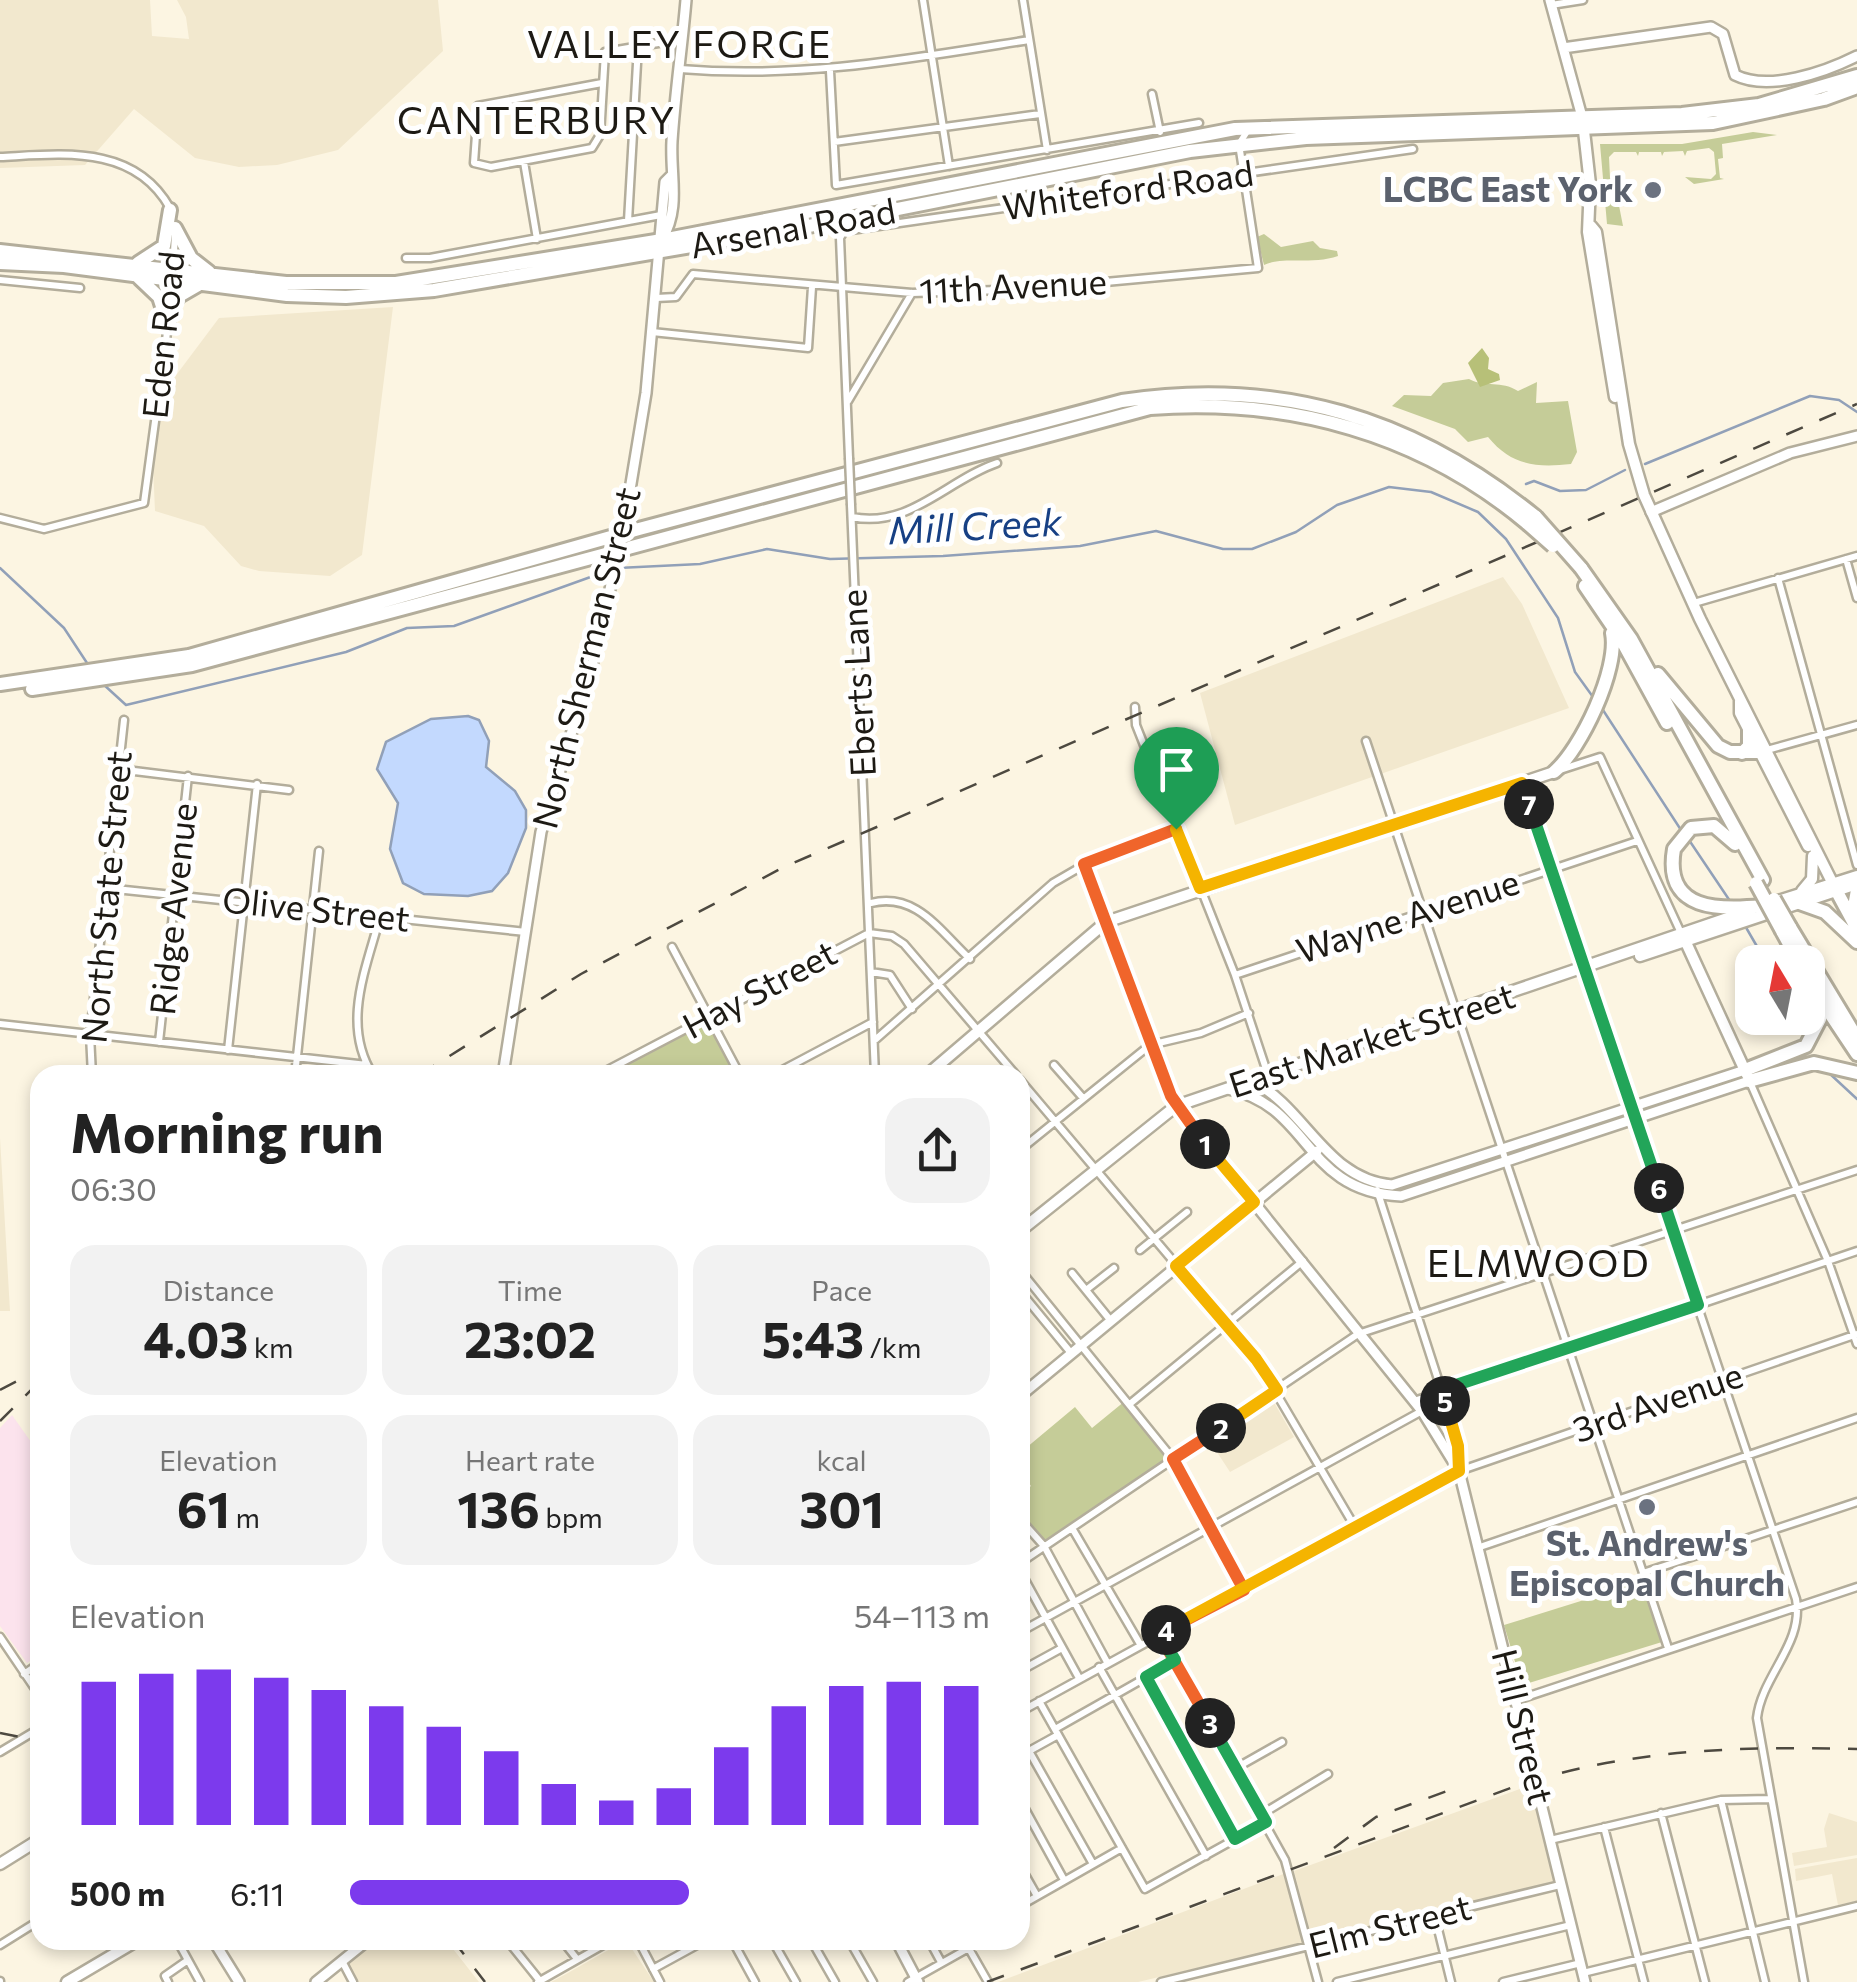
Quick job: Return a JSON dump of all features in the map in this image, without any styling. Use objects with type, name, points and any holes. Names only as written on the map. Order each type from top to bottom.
[{"type":"highway","points":[[1583,124],[1758,104],[1857,76]]},
{"type":"highway","points":[[1583,124],[1713,124],[1824,99],[1857,86]]},
{"type":"highway","name":"Arsenal Road","points":[[0,251],[174,276],[198,285],[346,297],[434,290],[1252,128],[1583,124]]},
{"type":"highway","name":"Arsenal Road","points":[[174,276],[211,273],[286,283],[396,283],[662,246],[1239,144],[1583,124]]},
{"type":"highway","points":[[168,325],[160,296],[136,270],[164,246],[170,210]]},
{"type":"highway","points":[[175,228],[191,258],[211,273]]},
{"type":"highway","name":"Arsenal Road","points":[[0,263],[136,270]]},
{"type":"highway","points":[[170,308],[179,296],[198,285]]},
{"type":"highway","points":[[0,692],[192,665],[931,463],[1150,408],[1281,410],[1374,432],[1443,465],[1532,520],[1578,570],[1712,740],[1724,750],[1764,751]]},
{"type":"highway","points":[[1578,570],[1734,844],[1760,881]]},
{"type":"highway","points":[[1554,772],[1572,754],[1608,677],[1614,646],[1603,613]]},
{"type":"highway","points":[[1631,639],[1786,929],[1857,1038]]},
{"type":"highway","points":[[0,684],[89,679]]},
{"type":"highway","points":[[1742,753],[1749,746],[1749,730]]},
{"type":"highway","points":[[1734,844],[1714,826],[1690,828],[1676,843],[1673,871],[1686,892],[1704,906],[1733,917],[1754,911]]},
{"type":"highway","points":[[1855,927],[1852,902],[1857,883]]},
{"type":"highway","points":[[1831,887],[1855,927]]},
{"type":"highway","points":[[1795,899],[1825,912],[1857,942]]},
{"type":"highway","points":[[1786,929],[1792,945]]},
{"type":"highway","points":[[1825,1004],[1857,1054]]},
{"type":"highway","points":[[1747,1076],[1800,1050],[1811,1035]]},
{"type":"highway","points":[[1747,1076],[1814,1062],[1857,1073]]},
{"type":"main road","name":"North Sherman Street","points":[[505,1065],[541,832],[592,666],[625,520],[656,298],[661,215],[665,182],[670,176],[686,0]]},
{"type":"main road","points":[[1550,2],[1583,124],[1592,226],[1630,444],[1651,512],[1831,887]]},
{"type":"main road","points":[[1564,48],[1710,27],[1723,34],[1735,74],[1746,80],[1814,74],[1857,56]]},
{"type":"main road","name":"North Sherman Street","points":[[662,246],[671,224],[676,183],[670,176]]},
{"type":"main road","points":[[1651,512],[1790,453],[1857,436]]},
{"type":"main road","points":[[1740,701],[1749,730],[1764,751],[1831,887]]},
{"type":"main road","points":[[939,1065],[1106,922],[1554,772]]},
{"type":"main road","points":[[1795,899],[1812,880],[1813,856]]},
{"type":"main road","points":[[1754,911],[1857,883]]},
{"type":"main road","name":"East Market Street","points":[[1174,1101],[1253,1081],[1733,917]]},
{"type":"main road","points":[[1106,922],[1174,1101],[1422,1411],[1459,1471]]},
{"type":"main road","points":[[1228,1089],[1248,1093],[1275,1107],[1351,1187],[1401,1196],[1747,1076],[1683,937]]},
{"type":"main road","points":[[1253,1081],[1282,1099],[1319,1150]]},
{"type":"main road","points":[[1030,1223],[1174,1101]]},
{"type":"main road","points":[[1030,1388],[1319,1150]]},
{"type":"main road","name":"Hill Street","points":[[1459,1471],[1583,1973]]},
{"type":"main road","points":[[0,1864],[30,1846]]},
{"type":"main road","points":[[68,1982],[121,1950]]},
{"type":"main road","points":[[220,1950],[239,1982]]},
{"type":"main road","points":[[316,1982],[356,1950]]},
{"type":"main road","points":[[900,1950],[914,1980]]},
{"type":"street","points":[[923,0],[948,166]]},
{"type":"street","points":[[1023,0],[1046,150]]},
{"type":"street","points":[[1550,2],[1583,0]]},
{"type":"street","points":[[602,83],[478,106],[474,163],[491,167],[592,148],[599,142],[605,52],[682,39]]},
{"type":"street","points":[[680,69],[746,74],[830,71],[1028,40]]},
{"type":"street","points":[[628,221],[638,46]]},
{"type":"street","points":[[830,71],[836,185],[1198,123]]},
{"type":"street","points":[[1152,94],[1160,132]]},
{"type":"street","points":[[834,142],[1040,114]]},
{"type":"street","points":[[1239,144],[1252,128]]},
{"type":"street","name":"11th Avenue","points":[[656,298],[676,296],[693,274],[912,294],[1065,287],[1258,268],[1239,144]]},
{"type":"street","name":"Whiteford Road","points":[[844,231],[1413,148]]},
{"type":"street","name":"Eden Road","points":[[0,157],[102,157],[146,178],[170,210],[175,228],[174,276],[144,502],[44,529],[0,518]]},
{"type":"street","points":[[524,162],[538,239]]},
{"type":"street","name":"Arsenal Road","points":[[406,258],[430,258],[661,215]]},
{"type":"street","name":"Eberts Lane","points":[[844,231],[840,238],[875,1065]]},
{"type":"street","points":[[0,280],[80,288]]},
{"type":"street","points":[[652,332],[808,348],[812,287]]},
{"type":"street","points":[[847,402],[912,294]]},
{"type":"street","points":[[852,517],[901,516],[973,471],[997,463]]},
{"type":"street","points":[[1693,604],[1857,556]]},
{"type":"street","points":[[1846,559],[1857,598]]},
{"type":"street","points":[[1778,578],[1857,865]]},
{"type":"street","points":[[1135,707],[1136,725],[1236,975],[1268,1076]]},
{"type":"street","name":"North State Street","points":[[92,1065],[90,1035],[124,720]]},
{"type":"street","points":[[1764,751],[1857,725]]},
{"type":"street","points":[[1366,741],[1668,1648]]},
{"type":"street","points":[[1554,772],[1600,757],[1683,937]]},
{"type":"street","points":[[118,769],[289,790]]},
{"type":"street","name":"Ridge Avenue","points":[[159,1042],[188,776]]},
{"type":"street","points":[[1522,783],[1725,1380],[1797,1606],[1791,1641],[1758,1702],[1756,1718],[1804,1982]]},
{"type":"street","points":[[228,1050],[257,784]]},
{"type":"street","points":[[874,1040],[1053,883],[1084,864],[1176,829]]},
{"type":"street","name":"Wayne Avenue","points":[[1236,975],[1637,841]]},
{"type":"street","points":[[296,1065],[318,851]]},
{"type":"street","points":[[1084,864],[1106,922]]},
{"type":"street","name":"Olive Street","points":[[106,888],[526,932]]},
{"type":"street","points":[[870,903],[893,898],[916,908],[970,959]]},
{"type":"street","points":[[0,1024],[366,1065],[356,1016],[380,917]]},
{"type":"street","points":[[869,933],[892,936],[904,944],[1007,1065]]},
{"type":"street","name":"Hay Street","points":[[617,1065],[869,933]]},
{"type":"street","points":[[672,947],[735,1065]]},
{"type":"street","points":[[871,972],[890,975],[912,1009]]},
{"type":"street","points":[[1030,1142],[1150,1045],[1201,1032],[1249,1013]]},
{"type":"street","points":[[792,1065],[873,1022]]},
{"type":"street","points":[[1054,1066],[1083,1098]]},
{"type":"street","points":[[1747,1076],[1828,1261],[1856,1338]]},
{"type":"street","points":[[1030,1093],[1277,1390],[1354,1527]]},
{"type":"street","points":[[1030,1556],[1358,1334],[1857,1170]]},
{"type":"street","name":"Hill Street","points":[[1377,1189],[1458,1446],[1459,1471]]},
{"type":"street","points":[[1140,1250],[1187,1212]]},
{"type":"street","points":[[1413,1401],[1857,1251]]},
{"type":"street","points":[[1131,1403],[1303,1260]]},
{"type":"street","points":[[1086,1290],[1114,1268]]},
{"type":"street","points":[[1072,1273],[1112,1321]]},
{"type":"street","points":[[1030,1282],[1173,1459],[1244,1590]]},
{"type":"street","points":[[1030,1303],[1071,1353]]},
{"type":"street","name":"3rd Avenue","points":[[1030,1706],[1459,1471],[1856,1338]]},
{"type":"street","points":[[1030,1627],[1422,1411]]},
{"type":"street","points":[[1476,1548],[1857,1418]]},
{"type":"street","points":[[1643,1573],[1857,1502]]},
{"type":"street","points":[[1072,1528],[1140,1644]]},
{"type":"street","points":[[1030,1530],[1044,1546],[1107,1662]]},
{"type":"street","points":[[1517,1700],[1857,1587]]},
{"type":"street","points":[[1030,1588],[1080,1678]]},
{"type":"street","points":[[1159,1634],[1290,1870],[1318,1982]]},
{"type":"street","points":[[0,1637],[30,1682]]},
{"type":"street","points":[[1030,1666],[1062,1648]]},
{"type":"street","points":[[1030,1750],[1175,1660]]},
{"type":"street","points":[[1099,1668],[1206,1856]]},
{"type":"street","points":[[24,1674],[30,1670]]},
{"type":"street","points":[[1146,1677],[1235,1839]]},
{"type":"street","points":[[1038,1701],[1146,1889],[1235,1839],[1328,1774]]},
{"type":"street","points":[[0,1752],[30,1734]]},
{"type":"street","points":[[1236,1768],[1282,1742]]},
{"type":"street","points":[[1030,1754],[1093,1864]]},
{"type":"street","points":[[1550,1840],[1721,1800],[1770,1799]]},
{"type":"street","points":[[1721,1800],[1765,1982]]},
{"type":"street","points":[[1661,1813],[1705,1982]]},
{"type":"street","points":[[1030,1818],[1064,1880]]},
{"type":"street","points":[[1604,1827],[1644,1982]]},
{"type":"street","points":[[1030,1900],[1122,1848]]},
{"type":"street","points":[[1030,1884],[1037,1896]]},
{"type":"street","name":"Elm Street","points":[[1162,1982],[1560,1885]]},
{"type":"street","points":[[1502,1982],[1583,1973],[1857,1906]]},
{"type":"street","points":[[1435,1917],[1451,1982]]},
{"type":"street","points":[[0,1944],[30,1926]]},
{"type":"street","points":[[1337,1982],[1571,1926]]},
{"type":"street","points":[[183,1950],[200,1982]]},
{"type":"street","points":[[515,1950],[539,1981],[594,1950]]},
{"type":"street","points":[[570,1950],[577,1959]]},
{"type":"street","points":[[643,1950],[660,1982]]},
{"type":"street","points":[[653,1968],[687,1950]]},
{"type":"street","points":[[737,1950],[755,1982]]},
{"type":"street","points":[[778,1950],[796,1982]]},
{"type":"street","points":[[817,1950],[835,1982]]},
{"type":"street","points":[[855,1950],[873,1982]]},
{"type":"street","points":[[934,1950],[941,1962]]},
{"type":"street","points":[[914,1980],[965,1950]]},
{"type":"street","points":[[970,1950],[988,1982]]},
{"type":"street","points":[[168,1982],[165,1976],[188,1960]]},
{"type":"street","points":[[342,1962],[353,1982]]},
{"type":"shaded area","points":[[0,0],[150,0],[152,36],[189,39],[186,17],[177,0],[438,0],[443,51],[338,150],[277,165],[239,167],[195,158],[134,109],[85,165],[0,168]]},
{"type":"shaded area","points":[[393,307],[362,555],[330,576],[259,571],[241,566],[204,526],[155,511],[153,466],[165,390],[219,318]]},
{"type":"shaded area","points":[[1503,577],[1522,604],[1569,708],[1235,825],[1200,693]]},
{"type":"shaded area","points":[[0,1138],[10,1311],[0,1311]]},
{"type":"shaded area","points":[[1272,1399],[1294,1437],[1230,1472],[1211,1443]]},
{"type":"shaded area","points":[[12,1415],[30,1440],[27,1663],[0,1626],[0,1428]]},
{"type":"shaded area","points":[[1531,1785],[1555,1881],[1312,1941],[1294,1871]]},
{"type":"shaded area","points":[[1829,1813],[1857,1822],[1857,1855],[1794,1866],[1792,1853],[1827,1847],[1824,1829]]},
{"type":"shaded area","points":[[1857,1858],[1857,1901],[1838,1905],[1832,1874],[1796,1881],[1795,1869]]},
{"type":"shaded area","points":[[1286,1873],[1303,1943],[1138,1982],[998,1982]]},
{"type":"shaded area","points":[[365,1950],[454,1950],[479,1982],[357,1982],[347,1965]]},
{"type":"shaded area","points":[[608,1950],[633,1950],[654,1982],[551,1982]]},
{"type":"green space","points":[[1753,132],[1777,135],[1722,144],[1723,158],[1718,159],[1720,178],[1724,179],[1694,184],[1685,177],[1711,179],[1716,174],[1714,152],[1709,148],[1687,151],[1685,156],[1683,151],[1664,152],[1662,156],[1661,152],[1639,152],[1638,156],[1636,152],[1614,152],[1609,157],[1610,178],[1614,180],[1623,226],[1607,224],[1600,144],[1682,144]]},
{"type":"green space","points":[[1264,234],[1281,247],[1313,241],[1320,248],[1337,251],[1338,256],[1264,265],[1257,237]]},
{"type":"green space","points":[[1482,348],[1489,358],[1488,369],[1499,374],[1500,380],[1480,387],[1468,363]]},
{"type":"green space","points":[[1469,379],[1518,391],[1537,382],[1536,403],[1568,401],[1577,452],[1571,464],[1546,465],[1515,459],[1488,437],[1468,442],[1455,429],[1392,406],[1404,395],[1431,396],[1443,383]]},
{"type":"green space","points":[[707,1020],[731,1065],[623,1065]]},
{"type":"green space","points":[[1125,1401],[1169,1458],[1045,1543],[1030,1525],[1030,1445],[1075,1407],[1092,1428]]},
{"type":"green space","points":[[1627,1577],[1630,1586],[1644,1582],[1662,1642],[1522,1685],[1504,1625],[1600,1595],[1598,1586]]},
{"type":"water","points":[[468,716],[479,720],[489,741],[486,767],[515,791],[526,810],[526,828],[508,873],[492,891],[468,896],[424,894],[403,883],[390,849],[398,803],[377,769],[386,742],[431,719]]},
{"type":"waterway","points":[[1645,464],[1810,396],[1839,400],[1857,412]]},
{"type":"waterway","points":[[1526,484],[1534,481],[1560,491],[1586,490],[1625,470]]},
{"type":"waterway","name":"Mill Creek","points":[[618,568],[700,564],[767,549],[830,559],[943,556],[1080,546],[1156,531],[1223,549],[1252,549],[1296,532],[1337,505],[1389,487],[1431,492],[1478,512],[1506,539],[1558,618],[1575,672],[1593,697]]},
{"type":"waterway","name":"Mill Creek","points":[[0,568],[64,628],[89,666]]},
{"type":"waterway","name":"Mill Creek","points":[[103,684],[126,705],[346,652],[407,628],[454,626],[610,570]]},
{"type":"waterway","name":"Mill Creek","points":[[1601,707],[1681,830]]},
{"type":"waterway","name":"Mill Creek","points":[[1689,840],[1732,904]]},
{"type":"waterway","name":"Mill Creek","points":[[1744,924],[1756,945]]},
{"type":"waterway","name":"Mill Creek","points":[[1829,1073],[1857,1099]]},
{"type":"railway","points":[[435,1065],[581,974],[784,867],[1857,404]]},
{"type":"railway","points":[[0,1390],[30,1374]]},
{"type":"railway","points":[[0,1421],[30,1391]]},
{"type":"railway","points":[[0,1733],[30,1739]]},
{"type":"railway","points":[[987,1982],[1516,1786],[1558,1774],[1685,1752],[1857,1749]]},
{"type":"railway","points":[[1334,1848],[1376,1817],[1458,1787]]},
{"type":"railway","points":[[461,1950],[485,1982]]},
{"type":"place","name":"LCBC East York","points":[[1653,190]]},
{"type":"place","name":"St. Andrew's Episcopal Church","points":[[1647,1507]]},
{"type":"district","name":"VALLEY FORGE","points":[[680,45]]},
{"type":"district","name":"CANTERBURY","points":[[537,121]]},
{"type":"district","name":"ELMWOOD","points":[[1539,1264]]},
{"type":"route","points":[[1176,829],[1084,864],[1176,1106],[1254,1202],[1176,1266],[1256,1359],[1277,1390],[1173,1459],[1244,1590],[1159,1634],[1175,1660],[1266,1822],[1235,1839],[1146,1677],[1175,1660],[1159,1634],[1244,1590],[1459,1471],[1458,1446],[1441,1390],[1698,1305],[1522,783],[1200,888],[1176,829]]}]
